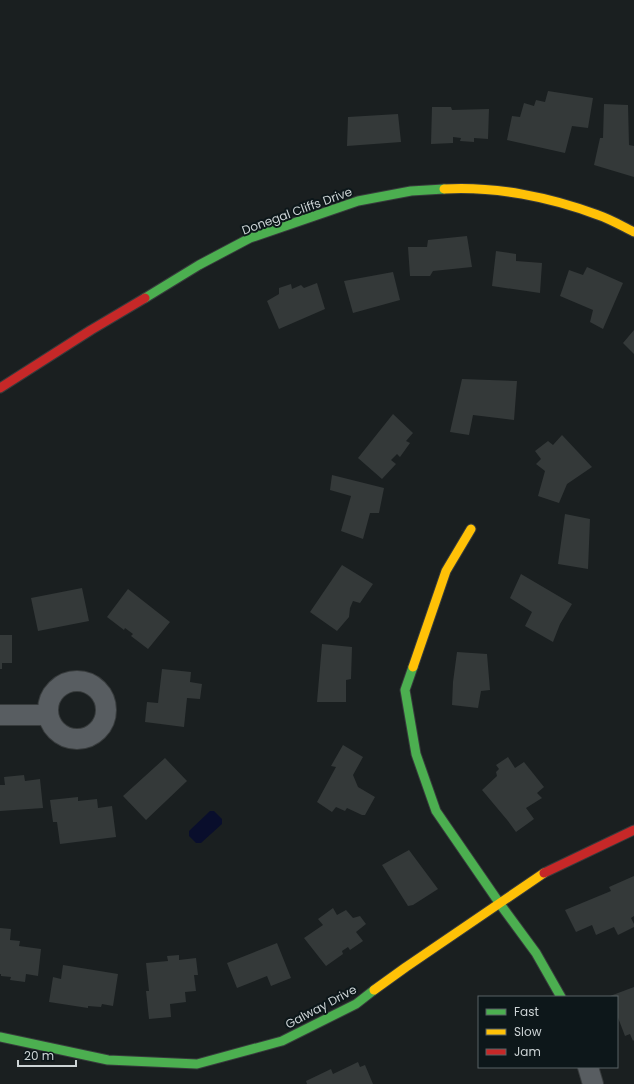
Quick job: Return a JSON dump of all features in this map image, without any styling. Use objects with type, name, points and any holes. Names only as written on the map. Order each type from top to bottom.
[{"type":"street","name":"Donegal Cliffs Drive","points":[[0,388],[91,330],[199,265],[250,238],[358,201],[411,191],[464,188],[512,193],[557,202],[599,215],[634,232]]},
{"type":"street","points":[[471,528],[446,571],[405,690],[416,754],[436,811],[500,904],[536,953],[560,996]]},
{"type":"street","points":[[0,715],[48,715]]},
{"type":"street","name":"Galway Drive","points":[[0,1037],[108,1060],[197,1064],[282,1041],[356,1004],[547,870],[634,830]]},
{"type":"street","points":[[588,1068],[593,1084]]},
{"type":"water","points":[[210,811],[214,811],[222,819],[222,824],[201,843],[196,843],[189,836],[189,831]]},
{"type":"building","points":[[548,91],[593,98],[588,128],[572,126],[565,153],[507,140],[512,116],[520,117],[524,103],[534,106],[536,100],[545,102]]},
{"type":"building","points":[[604,104],[628,105],[629,145],[634,146],[634,177],[594,165],[600,138],[603,138]]},
{"type":"building","points":[[432,107],[451,107],[452,110],[489,109],[488,139],[474,138],[474,142],[460,141],[461,138],[453,137],[453,143],[431,144]]},
{"type":"building","points":[[398,114],[401,142],[347,146],[348,117]]},
{"type":"building","points":[[467,236],[472,267],[433,271],[430,276],[410,276],[408,247],[427,247],[428,240]]},
{"type":"building","points":[[496,251],[516,254],[516,261],[542,263],[540,293],[492,286]]},
{"type":"building","points":[[587,267],[623,283],[603,329],[590,322],[593,310],[560,296],[569,270],[583,275]]},
{"type":"building","points":[[393,272],[400,300],[353,313],[344,281]]},
{"type":"building","points":[[317,283],[325,309],[279,329],[267,301],[279,294],[279,288],[291,284],[292,289],[301,285],[304,288]]},
{"type":"building","points":[[634,330],[634,354],[623,343]]},
{"type":"building","points":[[462,379],[517,381],[514,420],[473,415],[469,435],[450,432]]},
{"type":"building","points":[[393,414],[413,433],[406,441],[410,443],[400,457],[397,454],[391,460],[396,464],[382,479],[358,458]]},
{"type":"building","points":[[562,435],[592,467],[567,484],[559,503],[538,496],[545,471],[536,464],[541,459],[535,451],[548,441],[553,445]]},
{"type":"building","points":[[332,475],[384,488],[379,513],[370,513],[363,539],[341,531],[351,496],[330,490]]},
{"type":"building","points":[[565,514],[590,519],[588,569],[558,564]]},
{"type":"building","points":[[342,565],[373,584],[360,603],[353,601],[350,608],[349,617],[337,631],[310,612]]},
{"type":"building","points":[[521,574],[572,604],[560,624],[553,642],[525,626],[532,612],[510,598]]},
{"type":"building","points":[[82,588],[89,621],[38,631],[31,598]]},
{"type":"building","points":[[128,589],[170,622],[148,649],[131,636],[133,634],[125,628],[124,630],[107,617]]},
{"type":"building","points":[[0,635],[12,635],[12,663],[2,663],[2,669],[0,669]]},
{"type":"building","points":[[322,644],[352,647],[351,679],[346,680],[346,702],[317,702]]},
{"type":"building","points":[[457,652],[487,654],[490,690],[481,691],[478,708],[452,705]]},
{"type":"building","points":[[162,669],[191,672],[190,682],[202,684],[200,699],[187,698],[184,727],[145,722],[147,702],[158,703]]},
{"type":"building","points":[[343,745],[363,757],[353,775],[358,787],[375,797],[365,815],[347,808],[345,811],[336,807],[332,812],[317,802],[336,767],[331,766]]},
{"type":"building","points":[[508,757],[515,768],[524,762],[544,787],[537,793],[542,798],[526,808],[534,819],[516,832],[482,790],[497,776],[496,772],[499,769],[496,765]]},
{"type":"building","points":[[165,758],[187,781],[146,820],[123,796]]},
{"type":"building","points":[[24,775],[25,781],[40,779],[43,808],[0,811],[0,785],[5,785],[4,777]]},
{"type":"building","points":[[78,797],[78,801],[97,799],[98,808],[112,806],[116,837],[60,844],[57,822],[53,822],[50,800]]},
{"type":"building","points":[[409,850],[438,889],[413,905],[408,906],[382,865]]},
{"type":"building","points":[[634,876],[634,916],[631,918],[634,927],[618,935],[614,927],[596,935],[592,925],[576,932],[565,910],[611,891],[609,887]]},
{"type":"building","points":[[333,908],[337,915],[346,910],[353,918],[360,916],[366,924],[356,932],[363,941],[350,950],[348,947],[342,951],[343,954],[326,966],[304,938],[323,925],[318,919]]},
{"type":"building","points":[[0,928],[11,929],[10,940],[20,941],[19,946],[41,949],[38,976],[26,974],[25,982],[10,980],[11,977],[1,976]]},
{"type":"building","points":[[277,943],[291,978],[271,986],[267,976],[237,988],[227,963]]},
{"type":"building","points":[[179,955],[179,960],[196,958],[198,975],[194,975],[196,991],[185,992],[186,1002],[170,1004],[171,1017],[149,1019],[146,991],[149,991],[146,963],[168,961],[167,956]]},
{"type":"building","points":[[63,965],[118,974],[113,1006],[102,1004],[101,1007],[88,1006],[88,1008],[49,1002],[53,977],[61,979]]},
{"type":"building","points":[[634,987],[633,1041],[630,1034],[625,1036],[618,1018],[618,996],[610,996]]},
{"type":"building","points":[[358,1062],[360,1067],[365,1065],[373,1084],[307,1084],[306,1081],[331,1069],[333,1074]]},
{"type":"traffic: fast","points":[[145,298],[199,265],[250,238],[358,201],[411,191],[444,189]]},
{"type":"traffic: fast","points":[[413,667],[405,690],[416,754],[436,811],[500,904],[536,953],[560,996]]},
{"type":"traffic: fast","points":[[0,1037],[108,1060],[197,1064],[282,1041],[356,1004],[374,990]]},
{"type":"traffic: slow","points":[[444,189],[483,189],[542,198],[602,217],[634,232]]},
{"type":"traffic: slow","points":[[413,667],[446,571],[471,529]]},
{"type":"traffic: slow","points":[[374,990],[544,873]]},
{"type":"traffic: jam","points":[[0,388],[91,330],[145,298]]},
{"type":"traffic: jam","points":[[544,873],[634,830]]}]
